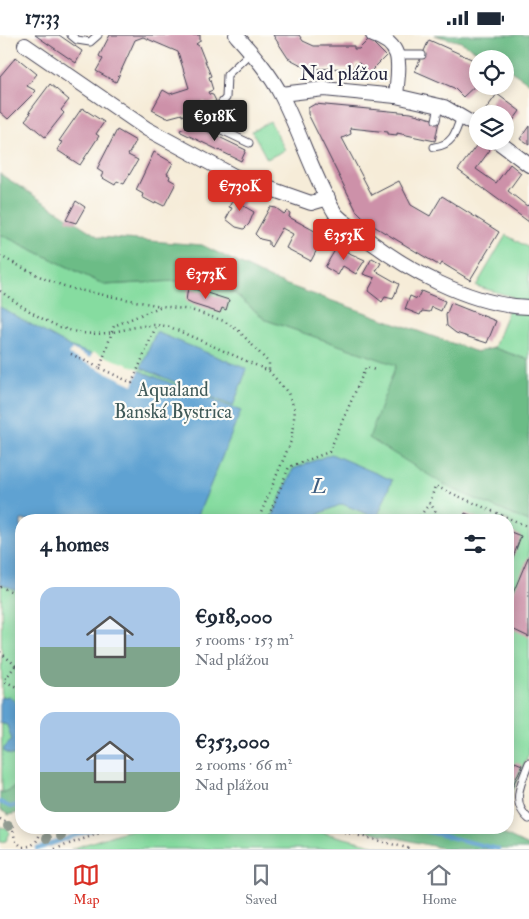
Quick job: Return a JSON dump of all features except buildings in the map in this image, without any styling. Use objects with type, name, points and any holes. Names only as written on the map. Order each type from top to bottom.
[{"type":"street","name":"Nad plážou","points":[[236,35],[252,53],[281,94],[336,215],[390,257],[468,295],[503,305],[529,307]]},
{"type":"street","name":"Nad plážou","points":[[281,94],[324,89],[396,96],[397,55],[394,47],[384,38],[373,35]]},
{"type":"street","points":[[25,45],[148,129],[234,176],[311,203],[328,198]]},
{"type":"street","points":[[396,96],[439,106],[469,122]]},
{"type":"street","points":[[509,150],[529,165]]},
{"type":"lane","points":[[70,35],[77,40],[90,42],[98,35]]},
{"type":"lane","points":[[208,118],[226,98],[227,75],[252,53]]},
{"type":"lane","points":[[397,55],[422,55]]},
{"type":"lane","points":[[436,120],[439,106]]},
{"type":"lane","points":[[197,117],[208,118]]},
{"type":"lane","points":[[434,147],[449,143],[454,136],[461,117]]},
{"type":"lane","points":[[208,118],[211,125],[249,143]]},
{"type":"lane","points":[[529,763],[517,795],[520,809],[529,819]]},
{"type":"path","points":[[0,256],[47,280],[73,289],[191,310],[224,321],[239,331],[269,363],[269,371]]},
{"type":"path","points":[[0,291],[41,319],[65,330],[92,335],[157,324],[179,330],[269,371],[288,393],[295,410],[292,441],[261,514]]},
{"type":"path","points":[[100,368],[114,326],[162,306]]},
{"type":"path","points":[[71,354],[132,383],[157,324]]},
{"type":"path","points":[[269,514],[289,467],[329,452],[366,367],[374,370]]},
{"type":"path","points":[[276,479],[282,482]]},
{"type":"path","points":[[422,514],[430,503],[435,486],[499,514]]},
{"type":"path","points":[[430,503],[437,514]]},
{"type":"path","points":[[514,520],[529,527]]},
{"type":"path","points":[[0,587],[15,593]]},
{"type":"path","points":[[0,652],[15,666],[4,681],[15,686]]},
{"type":"path","points":[[0,819],[12,823],[15,834]]},
{"type":"path","points":[[15,834],[18,844],[22,847],[30,847],[37,841],[39,834]]},
{"type":"path","points":[[56,849],[98,834]]},
{"type":"path","points":[[352,834],[411,849]]},
{"type":"green space","points":[[434,35],[529,35],[529,83],[514,73],[514,50],[475,50],[461,42]]},
{"type":"green space","points":[[270,121],[285,150],[267,159],[252,131]]},
{"type":"green space","points":[[0,174],[99,237],[202,245],[273,280],[477,352],[494,348],[529,360],[529,522],[448,487],[369,438],[396,365],[266,320],[233,292],[192,280],[105,285],[0,234]]},
{"type":"green space","name":"Aqualand Banská Bystrica","points":[[0,234],[105,285],[192,280],[233,292],[266,320],[397,365],[448,487],[510,514],[15,514],[15,787],[2,793]]},
{"type":"green space","points":[[506,235],[529,248],[529,360],[494,348],[513,297],[476,286]]},
{"type":"green space","name":"Aqualand Banská Bystrica","points":[[514,516],[529,522],[529,754],[514,789]]},
{"type":"green space","points":[[15,787],[15,814],[9,815],[0,810],[0,791],[2,793]]},
{"type":"green space","points":[[0,827],[7,828],[10,833],[6,841],[0,842]]},
{"type":"green space","points":[[116,834],[328,834],[389,849],[71,849]]},
{"type":"green space","points":[[380,834],[503,834],[529,845],[529,849],[446,849]]},
{"type":"water","points":[[0,307],[71,347],[138,370],[241,411],[198,514],[15,514],[15,589],[0,583]]},
{"type":"water","points":[[156,332],[247,369],[233,406],[141,368]]},
{"type":"water","name":"L","points":[[331,454],[392,480],[379,514],[367,514],[342,504],[319,514],[274,514],[293,469]]},
{"type":"water","points":[[9,696],[15,702],[15,754],[4,752],[4,748],[12,740],[7,725],[0,723],[0,698]]},
{"type":"pier","points":[[72,349],[90,358],[93,352],[140,369],[133,385],[69,355]]},
{"type":"waterway","points":[[0,802],[10,807],[15,806]]},
{"type":"waterway","points":[[37,849],[80,834]]},
{"type":"waterway","points":[[437,834],[498,849]]}]
